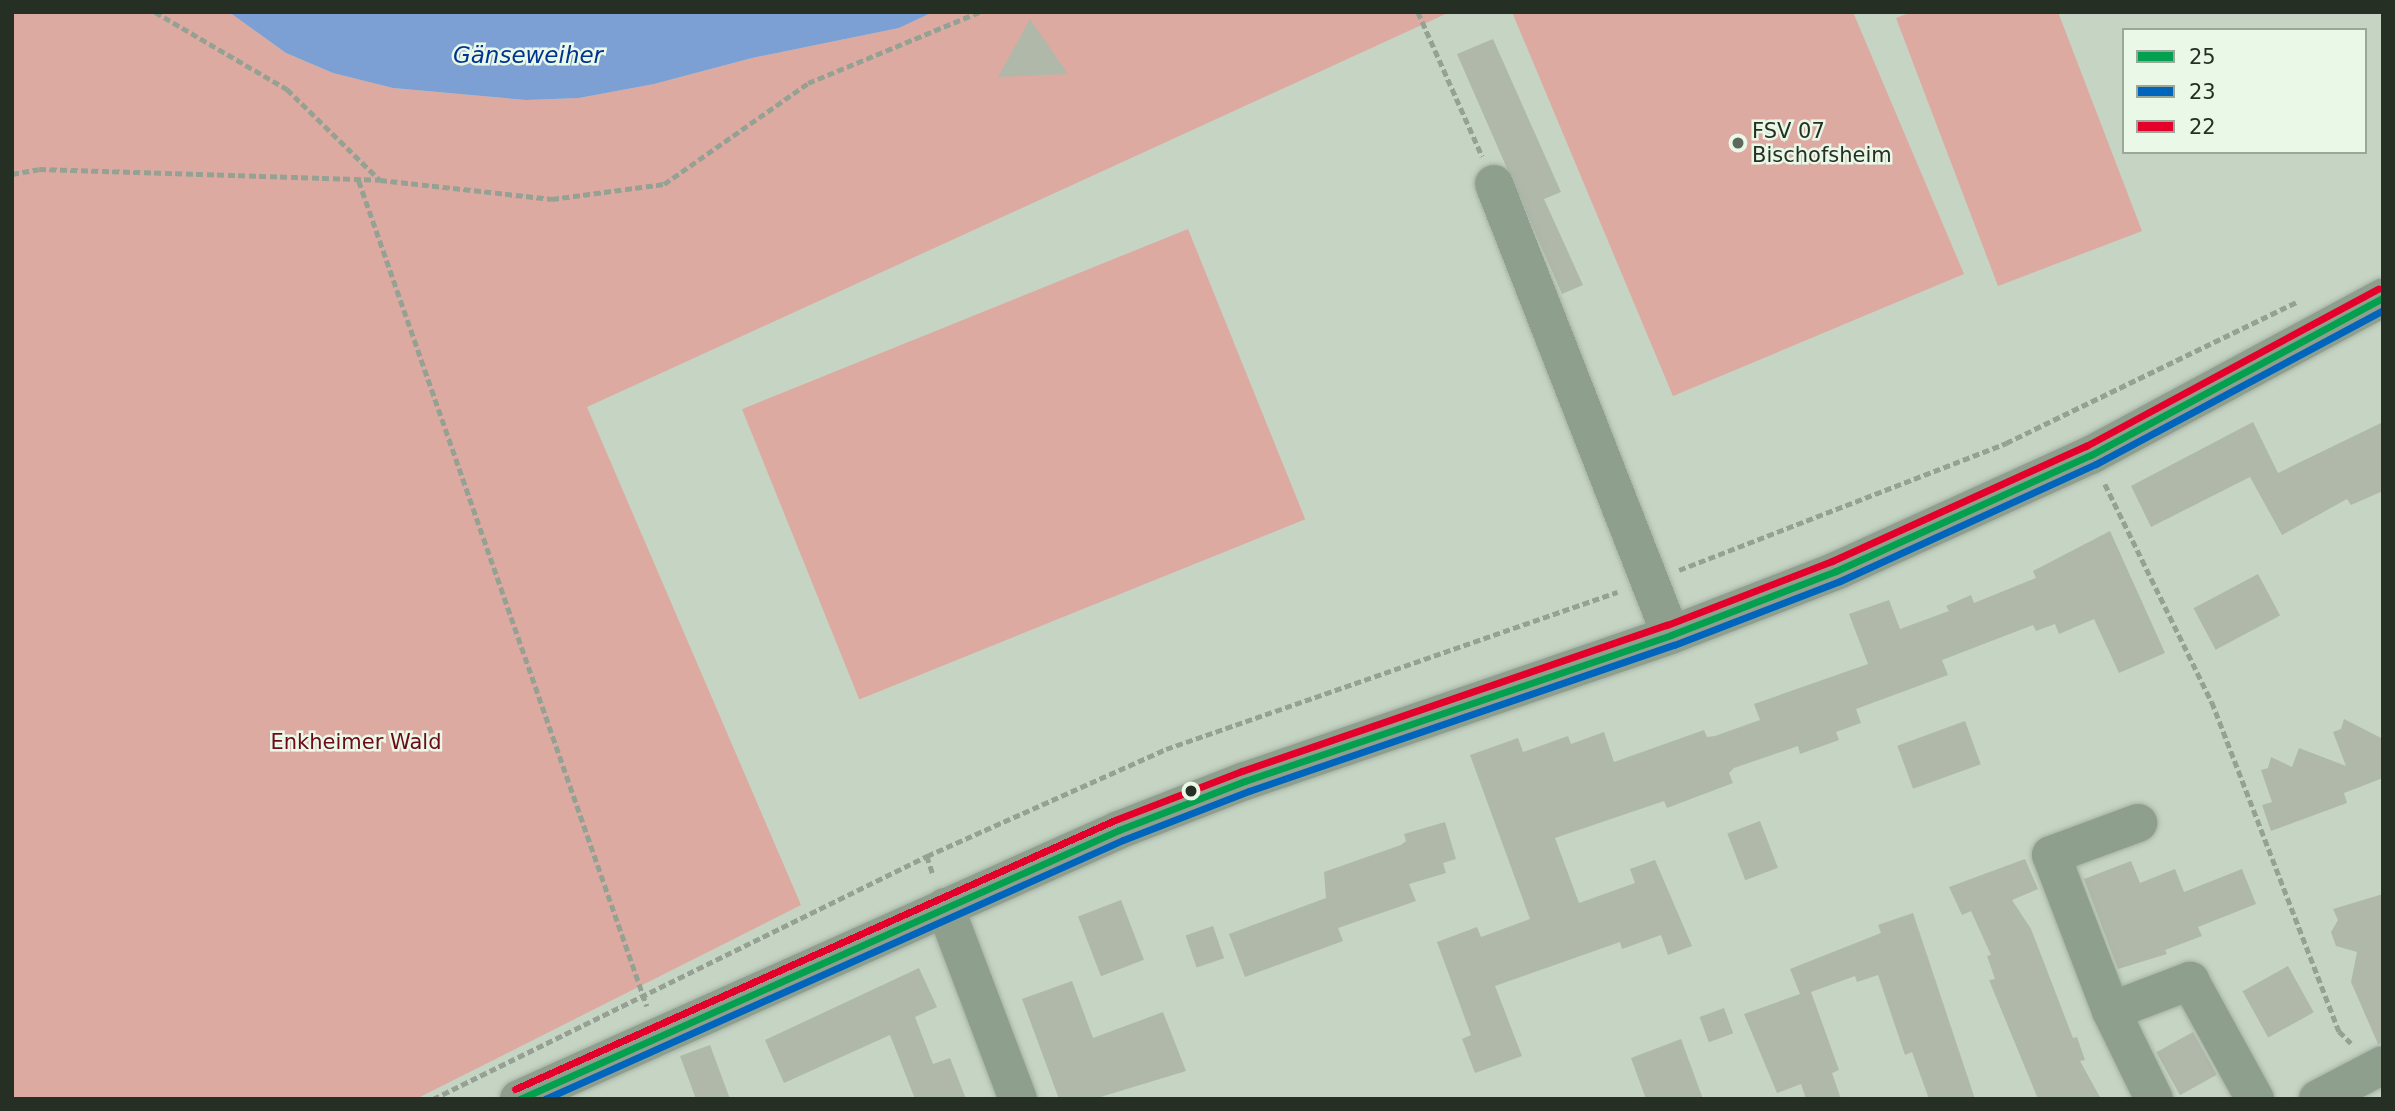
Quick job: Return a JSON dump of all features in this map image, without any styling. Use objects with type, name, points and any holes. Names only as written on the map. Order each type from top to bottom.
[{"type":"street","points":[[1494,184],[1671,635]]},
{"type":"street","points":[[519,1099],[1118,830],[1234,785],[1671,635],[1836,570],[2091,455],[2383,298]]},
{"type":"street","points":[[2138,823],[2050,855],[2112,1011],[2154,1099]]},
{"type":"street","points":[[945,907],[1018,1099]]},
{"type":"street","points":[[2057,924],[2127,1099]]},
{"type":"street","points":[[2112,1011],[2190,981],[2255,1099]]},
{"type":"street","points":[[2318,1099],[2379,1067]]},
{"type":"path","points":[[155,12],[287,89],[380,180]]},
{"type":"path","points":[[12,174],[38,169],[380,180],[552,200],[664,184],[808,83],[979,12]]},
{"type":"path","points":[[1418,12],[1494,184]]},
{"type":"path","points":[[359,180],[643,993]]},
{"type":"path","points":[[433,1099],[643,993],[927,856],[1166,749],[1651,580],[2006,443],[2307,297]]},
{"type":"path","points":[[2091,455],[2212,702],[2339,1031],[2379,1067]]},
{"type":"green space","name":"Enkheimer Wald","points":[[12,12],[229,12],[286,53],[333,73],[393,88],[526,100],[579,98],[654,84],[752,58],[899,28],[933,12],[1450,12],[587,407],[801,905],[416,1099],[12,1099]]},
{"type":"green space","name":"FSV 07 Bischofsheim","points":[[1512,12],[1853,12],[1964,274],[1673,396]]},
{"type":"green space","points":[[1912,12],[2058,12],[2142,231],[1998,286],[1896,18]]},
{"type":"green space","points":[[1188,229],[1305,519],[859,699],[742,409]]},
{"type":"water","name":"Gänseweiher","points":[[229,12],[933,12],[899,28],[752,58],[654,84],[579,98],[526,100],[393,88],[333,73],[286,53]]},
{"type":"building","points":[[1030,19],[1068,74],[998,77]]},
{"type":"building","points":[[1493,39],[1561,192],[1544,199],[1583,285],[1562,294],[1457,54]]},
{"type":"building","points":[[2253,422],[2278,473],[2383,422],[2383,491],[2351,505],[2347,499],[2282,535],[2250,477],[2151,527],[2131,486]]},
{"type":"building","points":[[2110,531],[2165,653],[2119,673],[2094,619],[2059,634],[2055,624],[2036,631],[2033,625],[1942,660],[1948,675],[1856,709],[1861,723],[1836,732],[1839,740],[1800,754],[1798,746],[1734,768],[1729,773],[1733,783],[1667,808],[1664,801],[1555,838],[1579,903],[1635,883],[1630,869],[1655,860],[1692,946],[1668,955],[1661,935],[1622,949],[1620,942],[1495,986],[1522,1056],[1475,1073],[1462,1039],[1471,1035],[1437,942],[1477,927],[1481,937],[1530,919],[1470,755],[1518,738],[1523,752],[1568,736],[1571,744],[1604,732],[1614,762],[1704,730],[1707,737],[1715,736],[1760,720],[1754,704],[1868,664],[1849,614],[1889,600],[1900,629],[1949,611],[1946,606],[1971,595],[1974,603],[2036,578],[2033,571]]},
{"type":"building","points":[[2258,574],[2280,615],[2216,650],[2194,608]]},
{"type":"building","points":[[2344,719],[2383,739],[2383,778],[2344,793],[2347,803],[2271,831],[2262,805],[2272,802],[2261,770],[2268,768],[2271,757],[2292,767],[2299,748],[2346,766],[2333,732],[2341,729]]},
{"type":"building","points":[[1965,721],[1981,764],[1913,789],[1897,746]]},
{"type":"building","points":[[1760,821],[1778,868],[1745,880],[1727,834]]},
{"type":"building","points":[[1445,822],[1456,859],[1443,863],[1446,873],[1409,884],[1416,901],[1338,928],[1343,941],[1245,977],[1229,934],[1326,898],[1324,872],[1401,845],[1406,841],[1404,834]]},
{"type":"building","points":[[2025,859],[2038,889],[2012,900],[2031,929],[2073,1038],[2077,1037],[2085,1060],[2080,1061],[2101,1099],[2038,1099],[1989,980],[1995,979],[1987,956],[1991,955],[1971,911],[1962,915],[1949,887]]},
{"type":"building","points":[[2131,861],[2140,883],[2175,869],[2184,892],[2242,869],[2256,904],[2198,927],[2202,936],[2165,950],[2167,954],[2118,969],[2084,879]]},
{"type":"building","points":[[2383,894],[2383,1043],[2378,1044],[2351,982],[2357,952],[2336,946],[2331,932],[2338,920],[2333,909]]},
{"type":"building","points":[[1121,900],[1144,960],[1101,976],[1078,916]]},
{"type":"building","points":[[1913,913],[1975,1099],[1929,1099],[1912,1052],[1905,1055],[1878,975],[1857,982],[1855,976],[1811,992],[1839,1070],[1832,1073],[1841,1099],[1806,1099],[1801,1084],[1777,1093],[1744,1014],[1800,994],[1790,969],[1881,933],[1878,925]]},
{"type":"building","points":[[1213,926],[1224,958],[1197,968],[1186,935]]},
{"type":"building","points":[[2288,966],[2314,1012],[2268,1038],[2243,991]]},
{"type":"building","points":[[919,968],[937,1007],[915,1017],[933,1064],[950,1058],[966,1099],[915,1099],[890,1035],[784,1083],[765,1040]]},
{"type":"building","points":[[1072,981],[1093,1038],[1163,1012],[1186,1071],[1094,1099],[1059,1099],[1022,999]]},
{"type":"building","points":[[1724,1008],[1733,1033],[1709,1042],[1700,1017]]},
{"type":"building","points":[[2193,1032],[2217,1075],[2180,1095],[2156,1052]]},
{"type":"building","points":[[1681,1039],[1703,1099],[1646,1099],[1631,1058]]},
{"type":"building","points":[[710,1045],[730,1099],[696,1099],[680,1056]]},
{"type":"transit line","name":"22","points":[[515,1089],[1115,820],[1242,771],[1667,625],[1832,561],[2086,446],[2378,289]]},
{"type":"transit line","name":"25","points":[[520,1099],[1119,830],[1245,781],[1671,635],[1836,571],[2091,455],[2383,298]]},
{"type":"transit line","name":"23","points":[[545,1099],[1123,840],[1249,791],[1674,645],[1840,581],[2096,464],[2383,310]]},
{"type":"place","name":"FSV 07 Bischofsheim","points":[[1738,143]]}]
